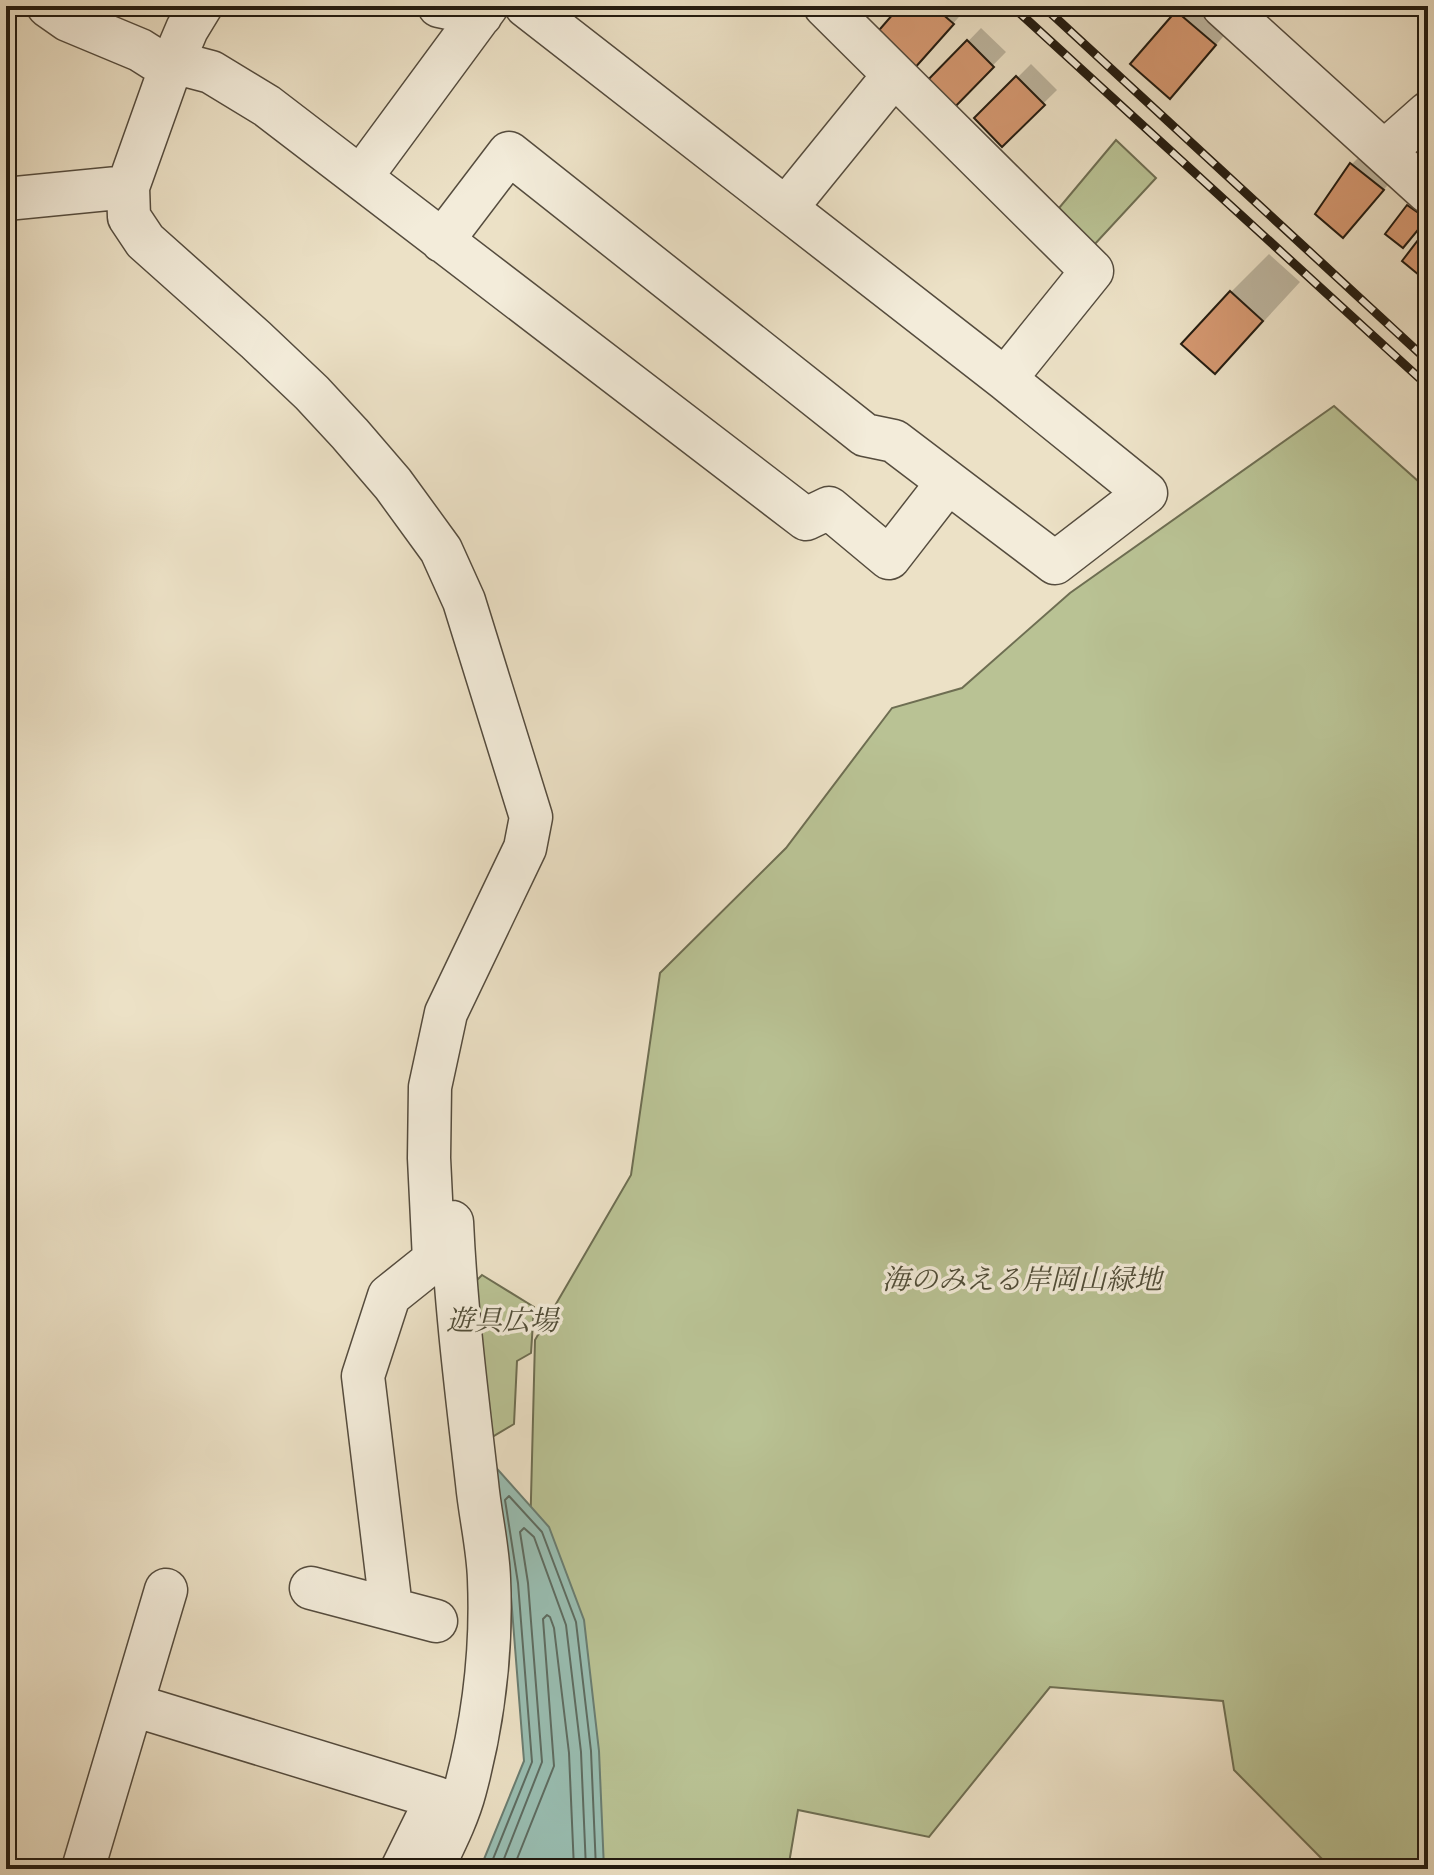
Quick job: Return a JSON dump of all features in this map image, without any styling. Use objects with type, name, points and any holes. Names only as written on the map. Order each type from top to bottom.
[{"type":"street","points":[[201,6],[187,29],[172,66],[128,187],[129,217],[145,241],[312,393],[393,484],[441,550],[464,601],[531,817],[525,848],[446,1013],[430,1087],[434,1260],[389,1296],[363,1376],[391,1608]]},
{"type":"street","points":[[439,6],[484,11]]},
{"type":"street","points":[[825,6],[1092,271],[1005,379]]},
{"type":"street","points":[[1223,6],[1428,192]]},
{"type":"street","points":[[442,241],[509,153],[865,435],[894,441],[1055,563],[1146,493],[533,8]]},
{"type":"street","points":[[65,11],[172,66],[211,72],[267,106],[806,519],[829,508],[889,558],[948,482]]},
{"type":"street","points":[[361,177],[484,11]]},
{"type":"street","points":[[786,208],[894,75]]},
{"type":"street","points":[[1384,152],[1428,113]]},
{"type":"street","points":[[6,199],[128,187]]},
{"type":"street","points":[[430,1188],[451,1204],[460,1335],[489,1576],[490,1625],[477,1733],[464,1793],[432,1869]]},
{"type":"street","points":[[311,1588],[436,1621]]},
{"type":"street","points":[[83,1869],[166,1590]]},
{"type":"street","points":[[133,1705],[437,1798],[402,1869]]},
{"type":"green space","points":[[1116,140],[1156,178],[1094,245],[1059,208]]},
{"type":"green space","name":"海のみえる岸岡山緑地","points":[[1334,406],[1428,490],[1428,1864],[1324,1861],[1234,1770],[1223,1701],[1050,1687],[929,1837],[798,1810],[788,1869],[503,1869],[523,1814],[535,1340],[631,1175],[660,973],[786,848],[892,708],[962,688],[1070,593]]},
{"type":"green space","name":"遊具広場","points":[[482,1275],[534,1307],[531,1353],[517,1361],[514,1424],[487,1440],[468,1289]]},
{"type":"water","points":[[491,1462],[549,1527],[584,1620],[599,1751],[604,1869],[480,1869],[524,1761],[510,1584]]},
{"type":"building","points":[[900,6],[933,6],[954,24],[913,70],[874,36]]},
{"type":"building","points":[[1176,11],[1216,45],[1170,99],[1130,64]]},
{"type":"building","points":[[967,40],[994,67],[948,114],[921,87]]},
{"type":"building","points":[[1016,76],[1045,105],[1002,147],[974,118]]},
{"type":"building","points":[[1350,163],[1384,190],[1343,238],[1315,214]]},
{"type":"building","points":[[1407,205],[1427,219],[1403,248],[1385,234]]},
{"type":"building","points":[[1428,227],[1428,277],[1425,280],[1402,261]]},
{"type":"building","points":[[1230,291],[1263,321],[1215,374],[1181,344]]},
{"type":"railway","points":[[1012,6],[1428,386]]},
{"type":"railway","points":[[1043,6],[1428,361]]}]
